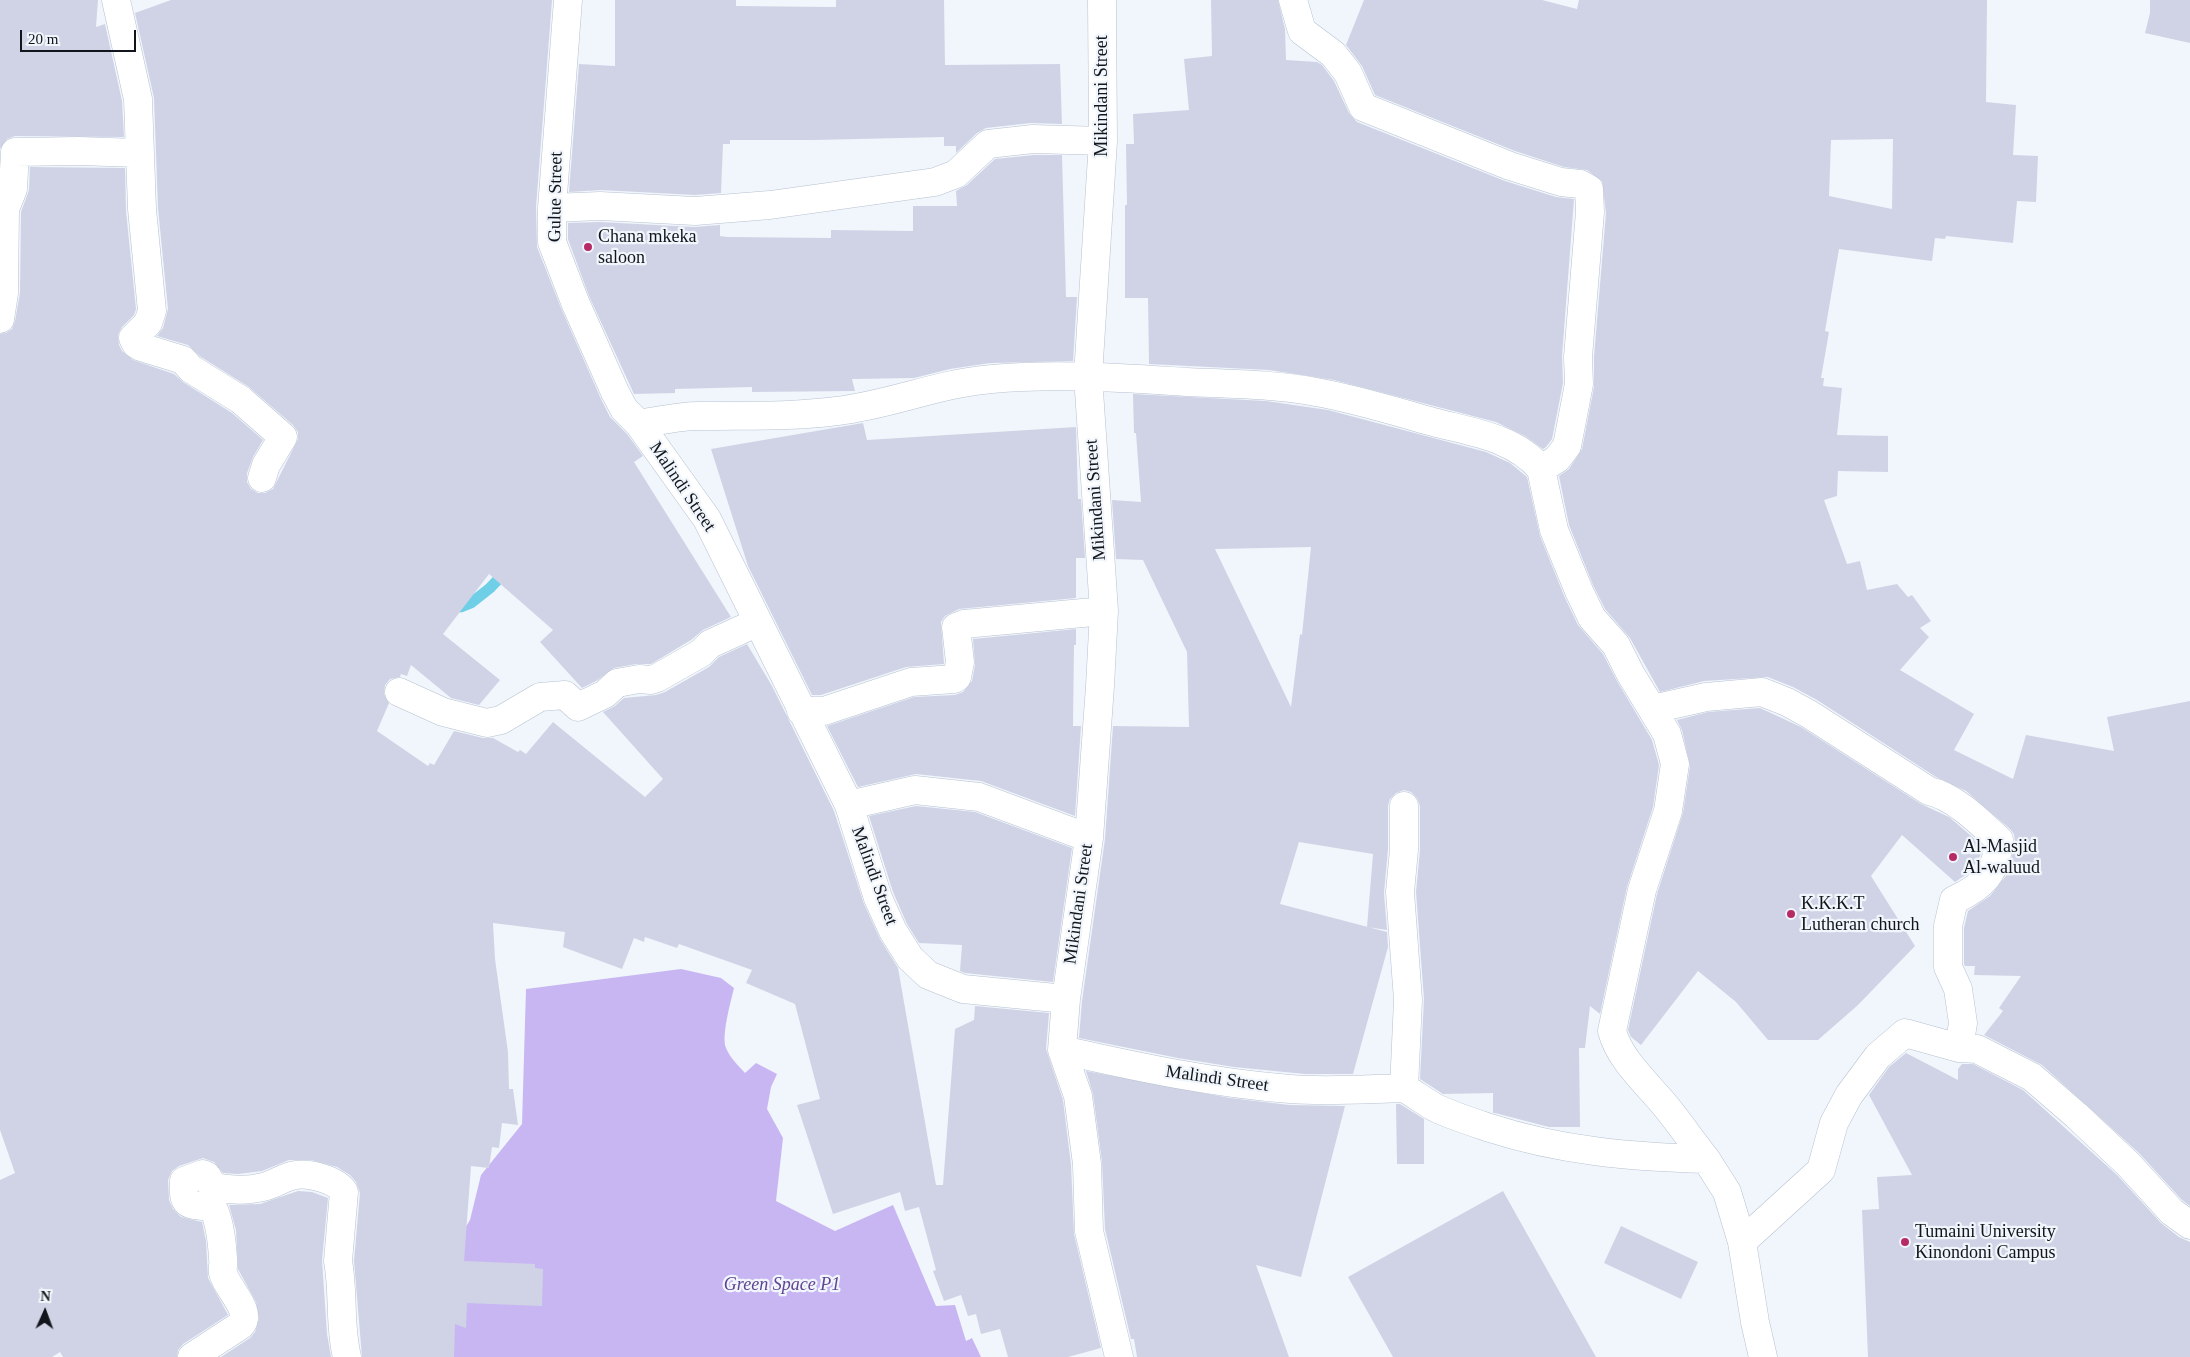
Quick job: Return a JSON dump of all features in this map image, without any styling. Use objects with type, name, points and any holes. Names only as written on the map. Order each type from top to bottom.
[{"type":"street","points":[[116,0],[138,99],[139,153],[152,311],[148,323],[133,338],[136,344],[141,347],[183,360],[191,369],[241,400],[283,437],[266,465],[262,478]]},
{"type":"street","name":"Gulue Street","points":[[568,0],[552,208],[552,242],[575,302],[614,392],[631,416]]},
{"type":"street","name":"Mikindani Street","points":[[1066,999],[1089,838],[1104,611],[1088,376],[1103,142],[1102,0]]},
{"type":"street","points":[[1293,0],[1302,31],[1333,54],[1348,73],[1363,107],[1510,166],[1561,182],[1580,184],[1589,189],[1590,212],[1578,357],[1579,384],[1567,446],[1557,459],[1541,469]]},
{"type":"street","points":[[552,208],[600,206],[695,211],[770,205],[935,182],[956,174],[988,144],[1033,139],[1103,142]]},
{"type":"street","points":[[0,319],[4,293],[6,209],[13,190],[15,152],[139,153]]},
{"type":"street","points":[[631,416],[806,414],[839,411],[913,395],[955,383],[993,379],[1088,376],[1273,386],[1315,392],[1384,407],[1492,437],[1517,448],[1531,457],[1541,469],[1554,530],[1579,591],[1592,618],[1616,645],[1630,673],[1667,734],[1674,764],[1668,811],[1642,890],[1612,1031],[1615,1042],[1633,1068],[1669,1110],[1706,1159],[1727,1192],[1742,1242],[1755,1322],[1763,1357]]},
{"type":"street","name":"Malindi Street","points":[[631,416],[707,519],[849,806],[878,898],[893,931],[910,958],[928,975],[962,989],[1066,999]]},
{"type":"street","points":[[801,711],[824,712],[911,682],[957,678],[960,662],[956,627],[964,624],[1104,611]]},
{"type":"street","points":[[399,692],[443,712],[487,723],[501,720],[540,697],[565,695],[578,707],[605,694],[617,683],[657,678],[701,653],[710,644],[758,622]]},
{"type":"street","points":[[1653,709],[1706,697],[1762,692],[1809,714],[1929,791],[1945,797],[1979,820],[2000,840],[1998,857],[1993,869],[1975,890],[1954,900],[1948,926],[1948,967],[1958,989],[1963,1023],[1959,1048]]},
{"type":"street","points":[[849,806],[915,790],[979,796],[1089,838]]},
{"type":"street","points":[[1404,806],[1404,850],[1400,892],[1408,1000],[1404,1088],[1438,1108],[1514,1136],[1561,1147],[1605,1153],[1640,1157],[1706,1159]]},
{"type":"street","points":[[1066,999],[1062,1050],[1078,1096],[1087,1164],[1089,1231],[1119,1357]]},
{"type":"street","points":[[1742,1242],[1821,1170],[1834,1123],[1849,1095],[1878,1056],[1905,1033],[1959,1048],[1977,1049],[2032,1077],[2128,1164],[2172,1212],[2190,1225]]},
{"type":"street","name":"Malindi Street","points":[[1062,1050],[1141,1068],[1216,1081],[1291,1089],[1404,1088]]},
{"type":"street","points":[[192,1357],[242,1325],[246,1317],[223,1273],[221,1244],[214,1208],[194,1207],[184,1198],[184,1181],[203,1174],[210,1180],[213,1187],[244,1190],[264,1187],[296,1175],[324,1179],[341,1186],[344,1192],[338,1261],[341,1319],[348,1357]]},
{"type":"green space","name":"Green Space P1","points":[[681,969],[721,978],[734,988],[725,1035],[728,1052],[745,1073],[756,1063],[777,1074],[771,1087],[767,1109],[783,1138],[776,1201],[835,1231],[893,1205],[936,1306],[955,1305],[966,1341],[972,1338],[981,1357],[399,1357],[428,1289],[470,1220],[481,1175],[522,1124],[526,989]]},
{"type":"building","points":[[0,0],[98,0],[96,27],[105,24],[122,101],[124,137],[15,136],[7,139],[0,149]]},
{"type":"building","points":[[171,0],[552,0],[536,207],[537,247],[561,308],[610,417],[627,434],[643,456],[634,462],[731,617],[703,630],[691,640],[651,664],[636,664],[614,668],[582,688],[540,642],[553,630],[489,574],[443,634],[500,680],[479,705],[451,698],[411,665],[407,676],[401,674],[400,677],[390,679],[385,685],[384,694],[389,703],[377,731],[428,766],[430,763],[434,765],[454,731],[483,738],[493,738],[518,752],[520,750],[526,754],[553,722],[645,797],[663,779],[603,712],[615,706],[624,698],[656,695],[665,692],[709,667],[719,657],[747,644],[772,686],[834,811],[864,904],[880,939],[898,968],[936,1185],[943,1185],[955,1029],[974,1020],[975,1006],[1049,1013],[1046,1049],[1063,1100],[1071,1165],[1074,1234],[1101,1348],[1068,1357],[1008,1357],[1000,1329],[981,1334],[976,1314],[968,1316],[961,1295],[944,1301],[933,1271],[936,1270],[919,1207],[905,1211],[900,1192],[833,1214],[797,1105],[820,1099],[795,1004],[746,983],[752,970],[679,944],[677,948],[645,937],[644,942],[634,938],[622,969],[563,947],[565,932],[493,923],[495,959],[508,1052],[509,1089],[513,1089],[518,1125],[502,1123],[499,1148],[492,1147],[489,1168],[471,1166],[464,1261],[535,1264],[535,1268],[543,1269],[542,1306],[467,1303],[466,1328],[455,1324],[454,1357],[362,1357],[354,1261],[360,1193],[356,1182],[350,1175],[337,1167],[311,1160],[289,1160],[262,1171],[238,1174],[223,1173],[214,1162],[203,1158],[179,1166],[172,1171],[168,1180],[169,1200],[173,1209],[181,1217],[202,1222],[206,1241],[208,1278],[228,1315],[183,1344],[178,1350],[177,1357],[63,1357],[60,1352],[52,1357],[0,1357],[0,1180],[15,1173],[0,1130],[0,334],[12,329],[15,321],[20,293],[21,212],[29,190],[30,167],[125,168],[126,211],[136,309],[134,315],[122,327],[118,335],[119,345],[122,351],[133,360],[174,374],[183,382],[232,413],[263,440],[253,457],[247,473],[247,482],[251,489],[258,493],[265,493],[273,489],[298,439],[298,432],[293,425],[249,387],[201,357],[188,345],[157,336],[163,328],[168,309],[158,208],[154,98],[135,13]]},
{"type":"building","points":[[615,0],[736,0],[736,6],[836,7],[836,0],[944,0],[945,65],[1060,64],[1062,124],[1031,123],[986,128],[977,133],[956,153],[956,146],[944,146],[944,137],[730,140],[730,144],[723,144],[721,193],[695,195],[601,190],[569,192],[579,64],[615,66]]},
{"type":"building","points":[[1211,0],[1278,0],[1285,29],[1286,60],[1317,62],[1322,65],[1334,81],[1349,113],[1357,122],[1505,181],[1556,197],[1574,199],[1562,356],[1563,383],[1552,439],[1546,447],[1543,449],[1525,436],[1496,422],[1334,380],[1269,370],[1149,364],[1148,298],[1125,298],[1126,144],[1134,144],[1133,114],[1189,110],[1184,59],[1212,56]]},
{"type":"building","points":[[1364,0],[1542,0],[1577,9],[1579,0],[1987,0],[1986,102],[2016,105],[2013,155],[2038,156],[2036,202],[2017,201],[2013,243],[1946,236],[1945,239],[1935,238],[1932,261],[1839,249],[1825,331],[1829,332],[1821,378],[1824,378],[1823,386],[1842,388],[1837,435],[1888,436],[1888,472],[1838,471],[1837,496],[1824,500],[1847,564],[1860,561],[1867,590],[1897,584],[1908,597],[1912,595],[1931,621],[1920,628],[1929,637],[1900,670],[1974,714],[1954,750],[2013,779],[2026,735],[2114,751],[2107,717],[2190,701],[2190,1206],[2182,1200],[2139,1153],[2042,1065],[1984,1035],[2003,1011],[1999,1008],[2021,976],[1974,975],[1975,966],[1965,966],[1964,964],[1964,928],[1968,911],[1990,896],[2006,876],[2015,842],[2014,834],[2010,829],[1966,791],[1936,777],[1817,700],[1793,687],[1768,677],[1704,681],[1660,692],[1630,638],[1605,609],[1593,585],[1569,525],[1559,476],[1569,469],[1582,449],[1594,387],[1594,357],[1606,213],[1602,181],[1587,170],[1564,167],[1515,151],[1375,95],[1362,66],[1346,45]],"holes":[[[1893,139],[1892,209],[1829,196],[1831,140]]]},
{"type":"building","points":[[2150,0],[2190,0],[2190,43],[2145,33],[2150,13]]},
{"type":"building","points":[[1034,155],[1062,155],[1066,297],[1077,297],[1073,361],[990,363],[950,369],[914,378],[852,379],[855,391],[752,392],[752,387],[675,389],[675,393],[634,394],[589,296],[568,239],[568,223],[600,222],[694,227],[720,225],[720,236],[727,237],[831,238],[831,230],[913,231],[913,206],[957,206],[956,191],[967,185],[995,159]]},
{"type":"building","points":[[1133,394],[1266,401],[1328,410],[1486,452],[1510,463],[1527,477],[1540,536],[1565,598],[1578,625],[1603,654],[1652,740],[1659,765],[1653,807],[1627,887],[1600,1014],[1590,1006],[1585,1048],[1579,1048],[1580,1127],[1549,1127],[1493,1113],[1493,1093],[1443,1094],[1420,1079],[1424,999],[1416,892],[1420,850],[1420,806],[1417,798],[1411,792],[1404,790],[1396,793],[1390,799],[1388,806],[1388,849],[1384,893],[1387,930],[1369,927],[1387,932],[1388,947],[1353,1074],[1305,1074],[1234,1067],[1079,1038],[1082,1001],[1105,839],[1113,726],[1189,727],[1187,652],[1143,560],[1116,559],[1112,500],[1141,502],[1136,433],[1134,433]],"holes":[[[1311,547],[1302,635],[1300,634],[1291,707],[1215,549]],[[1299,842],[1373,854],[1367,927],[1280,904]]]},
{"type":"building","points":[[863,423],[867,440],[1076,427],[1078,499],[1081,499],[1085,558],[1076,558],[1076,598],[959,609],[945,616],[941,622],[944,664],[906,667],[821,695],[812,695],[748,566],[711,449]]},
{"type":"building","points":[[1076,629],[1076,645],[1074,645],[1073,726],[1081,726],[1075,816],[981,781],[916,774],[858,787],[827,726],[914,697],[955,695],[963,692],[972,681],[975,665],[973,639]]},
{"type":"building","points":[[1760,708],[1801,727],[1921,804],[1949,817],[1983,846],[1980,856],[1970,872],[1955,882],[1902,835],[1871,876],[1915,946],[1858,1005],[1818,1040],[1768,1040],[1736,1002],[1698,971],[1641,1045],[1631,1037],[1628,1030],[1657,894],[1683,813],[1690,766],[1682,730],[1677,720],[1708,712]]},
{"type":"building","points":[[916,806],[975,812],[1072,848],[1053,982],[965,973],[960,971],[962,945],[919,943],[907,924],[893,892],[869,816]]},
{"type":"building","points":[[1906,1053],[1958,1080],[1958,1069],[1962,1064],[1973,1064],[2023,1090],[2117,1175],[2161,1223],[2179,1237],[2190,1242],[2190,1357],[1868,1357],[1862,1210],[1879,1209],[1877,1177],[1912,1175],[1869,1095],[1889,1067]]},
{"type":"building","points":[[1086,1071],[1230,1098],[1289,1105],[1345,1106],[1301,1277],[1256,1265],[1289,1357],[1137,1357],[1105,1229],[1102,1162],[1093,1094]]},
{"type":"building","points":[[1396,1104],[1400,1104],[1424,1119],[1424,1164],[1397,1164]]},
{"type":"building","points":[[298,1191],[312,1192],[328,1198],[322,1260],[327,1334],[331,1357],[221,1357],[250,1338],[255,1332],[259,1319],[256,1302],[238,1269],[236,1230],[229,1205],[260,1204]]},
{"type":"building","points":[[1503,1191],[1596,1357],[1393,1357],[1348,1277]]},
{"type":"building","points":[[1621,1226],[1698,1262],[1681,1299],[1604,1263]]},
{"type":"waterway","points":[[453,600],[461,607],[471,603],[490,588],[506,571]]},
{"type":"place","name":"Chana mkeka saloon","points":[[588,247]]},
{"type":"place","name":"Al-Masjid Al-waluud","points":[[1953,857]]},
{"type":"place","name":"K.K.K.T Lutheran church","points":[[1791,914]]},
{"type":"place","name":"Tumaini University Kinondoni Campus","points":[[1905,1242]]}]
